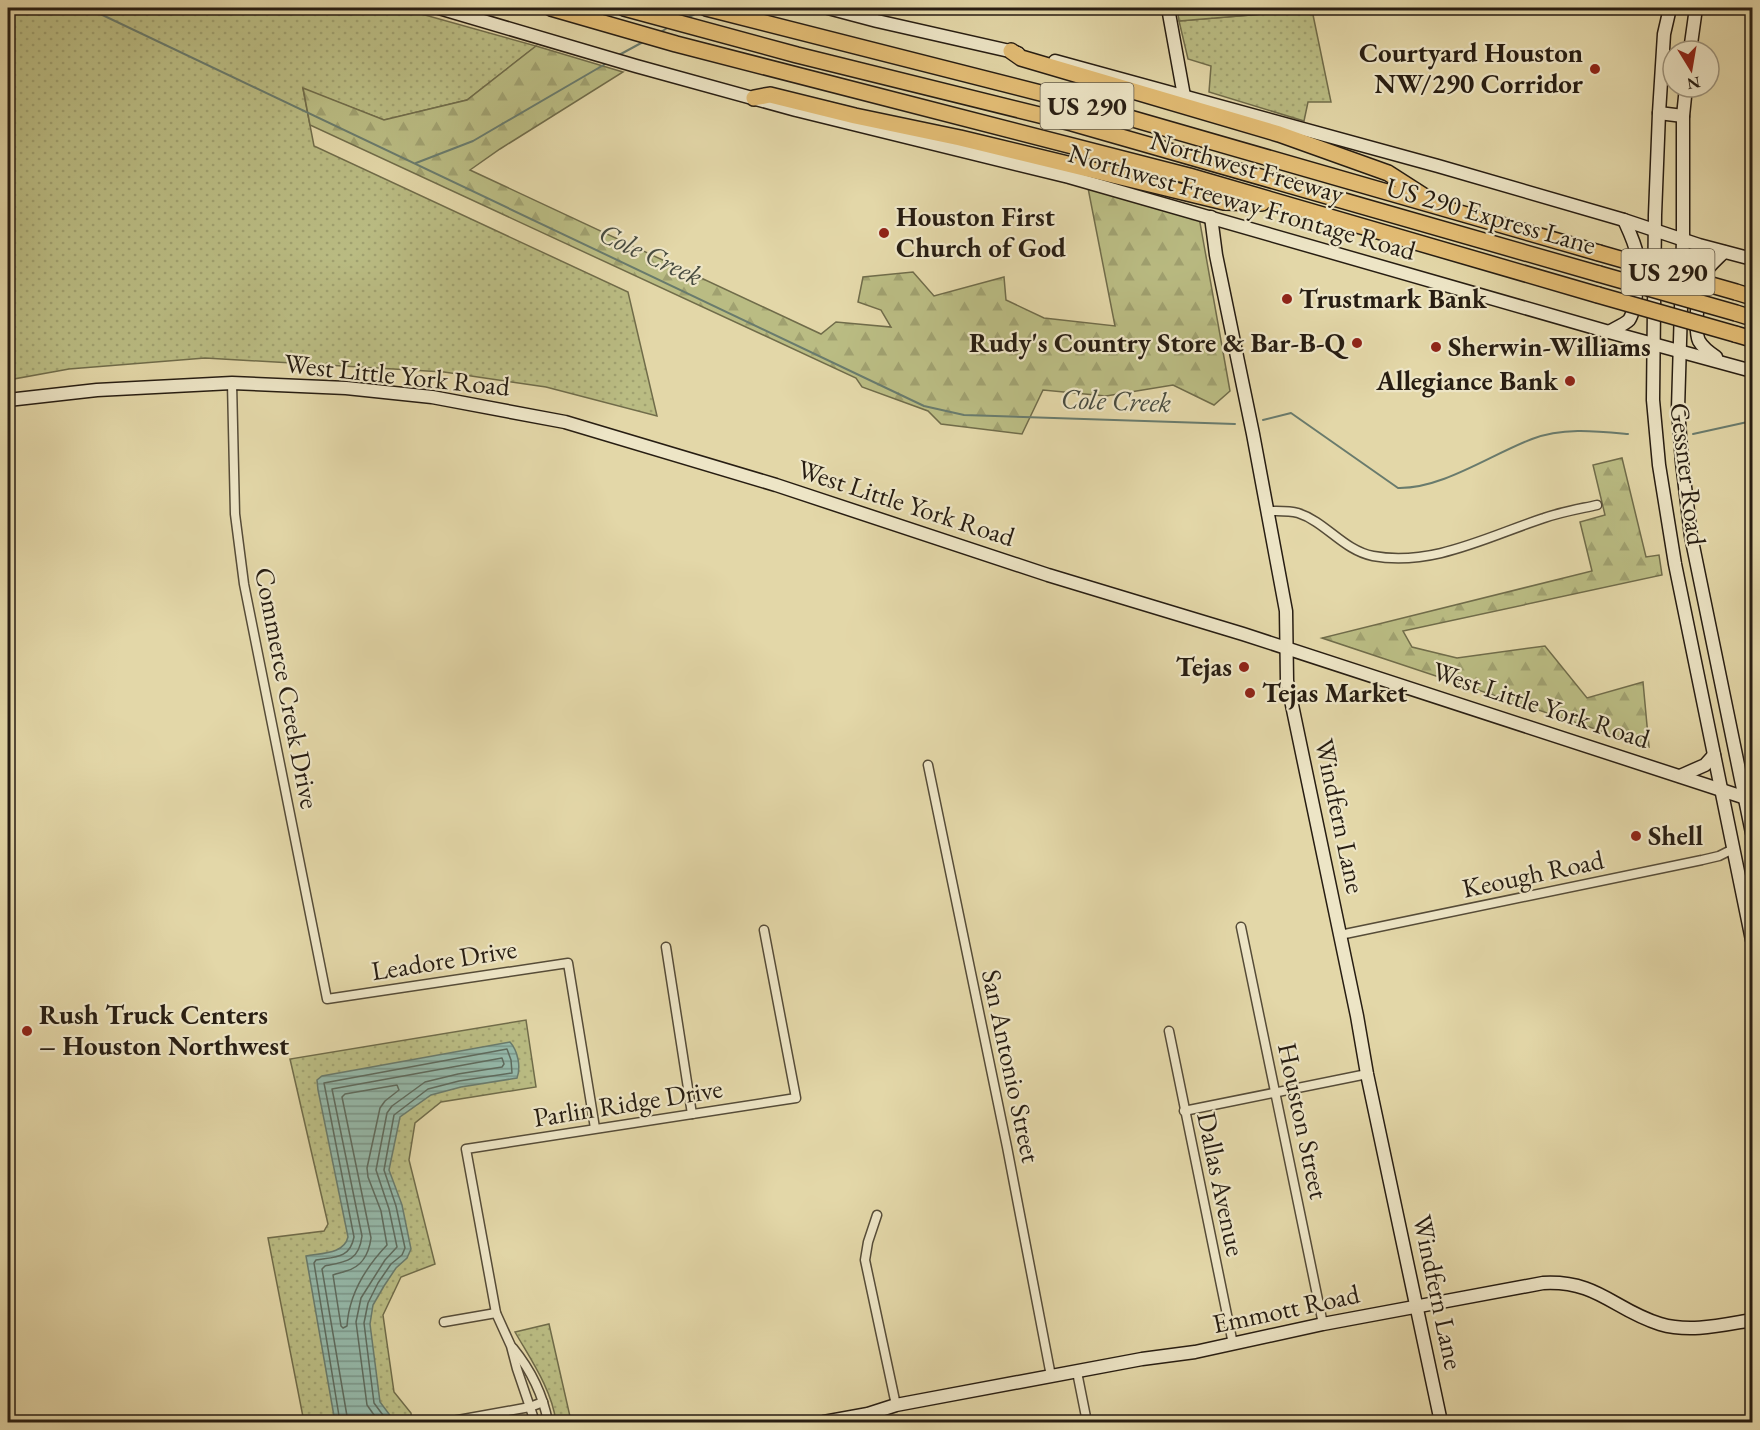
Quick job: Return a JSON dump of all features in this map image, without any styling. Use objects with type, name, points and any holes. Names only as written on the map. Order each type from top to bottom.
[{"type":"highway","name":"Northwest Freeway","points":[[551,8],[676,44],[1189,176],[1752,339]]},
{"type":"highway","name":"US 290 Express Lane","points":[[624,8],[1072,123],[1752,318]]},
{"type":"highway","name":"Northwest Freeway","points":[[706,8],[1060,98],[1752,297]]},
{"type":"highway","points":[[1011,51],[1021,58],[1279,134],[1388,173],[1442,208]]},
{"type":"highway","points":[[754,98],[770,95],[1224,202],[1286,204]]},
{"type":"main road","name":"Northwest Freeway Frontage Road","points":[[439,8],[754,98],[1038,169],[1752,371]]},
{"type":"main road","points":[[828,8],[1078,66],[1624,220],[1683,240],[1752,259]]},
{"type":"main road","points":[[1168,8],[1184,96]]},
{"type":"main road","name":"Gessner Road","points":[[1670,8],[1664,34],[1659,113],[1653,400],[1659,465],[1669,528],[1752,940]]},
{"type":"main road","points":[[1692,39],[1696,8]]},
{"type":"main road","name":"Gessner Road","points":[[1685,99],[1678,409],[1690,524],[1711,636],[1748,798],[1752,833]]},
{"type":"main road","points":[[1659,113],[1683,116]]},
{"type":"main road","name":"Windfern Lane","points":[[1211,217],[1215,255],[1251,422],[1286,611],[1287,681],[1441,1422]]},
{"type":"main road","points":[[1609,332],[1626,323],[1634,306],[1638,257],[1624,220]]},
{"type":"main road","points":[[1724,252],[1703,275],[1700,283],[1696,331],[1707,351],[1724,363]]},
{"type":"main road","name":"West Little York Road","points":[[8,402],[97,390],[232,383],[346,388],[432,397],[565,422],[755,479],[1048,575],[1287,648],[1748,798]]},
{"type":"main road","points":[[1669,528],[1690,524]]},
{"type":"main road","points":[[1690,640],[1711,636]]},
{"type":"main road","points":[[1680,776],[1705,765],[1714,754]]},
{"type":"main road","name":"Emmott Road","points":[[824,1422],[1051,1376],[1233,1344],[1323,1324],[1556,1282],[1587,1288],[1646,1318],[1672,1326],[1697,1328],[1752,1320]]},
{"type":"street","name":"Commerce Creek Drive","points":[[232,383],[235,514],[244,584],[327,999]]},
{"type":"street","points":[[1266,511],[1289,512],[1305,516],[1346,546],[1363,554],[1404,558],[1458,549],[1545,518],[1597,505]]},
{"type":"street","name":"San Antonio Street","points":[[927,765],[1007,1148],[1051,1376]]},
{"type":"street","name":"Keough Road","points":[[1340,935],[1702,860],[1719,856],[1733,849]]},
{"type":"street","name":"Houston Street","points":[[1241,927],[1323,1324]]},
{"type":"street","name":"Parlin Ridge Drive","points":[[496,1313],[466,1149],[796,1098],[764,930]]},
{"type":"street","points":[[666,947],[692,1114]]},
{"type":"street","name":"Leadore Drive","points":[[327,999],[568,963],[595,1128]]},
{"type":"street","name":"Dallas Avenue","points":[[1169,1031],[1233,1344]]},
{"type":"street","points":[[1184,1111],[1367,1074]]},
{"type":"street","points":[[878,1215],[868,1242],[865,1260],[896,1406]]},
{"type":"street","points":[[444,1322],[496,1313],[511,1346],[535,1422]]},
{"type":"street","points":[[511,1346],[526,1365],[543,1402],[548,1422]]},
{"type":"street","points":[[1077,1372],[1087,1422]]},
{"type":"street","points":[[447,1422],[530,1407],[543,1402]]},
{"type":"green space","points":[[8,8],[400,8],[536,46],[467,100],[384,120],[303,89],[314,146],[628,292],[657,416],[546,387],[444,372],[205,358],[69,369],[8,380]]},
{"type":"green space","points":[[1177,8],[1312,8],[1312,10],[1179,21]]},
{"type":"green space","points":[[1312,10],[1331,102],[1308,102],[1304,121],[1209,92],[1211,66],[1188,59],[1179,21]]},
{"type":"green space","points":[[536,46],[623,72],[470,170],[821,334],[836,322],[891,327],[881,310],[858,302],[863,277],[913,272],[934,296],[1004,277],[1006,300],[1044,318],[1115,326],[1088,188],[1199,217],[1230,391],[1214,405],[1173,385],[1106,396],[1043,390],[1022,434],[941,424],[928,411],[862,387],[856,378],[310,125],[303,88],[384,120],[467,100]]},
{"type":"green space","points":[[1622,458],[1646,557],[1659,555],[1662,575],[1403,631],[1412,647],[1457,658],[1545,646],[1587,698],[1643,682],[1649,747],[1322,638],[1592,571],[1580,522],[1605,515],[1593,465]]},
{"type":"green space","points":[[526,1020],[536,1087],[441,1102],[415,1123],[409,1160],[435,1264],[401,1277],[383,1315],[394,1392],[411,1413],[412,1422],[304,1422],[268,1238],[324,1231],[328,1224],[290,1059]]},
{"type":"green space","points":[[549,1324],[571,1421],[605,1416],[607,1422],[556,1422],[545,1387],[515,1332]]},
{"type":"water","points":[[510,1042],[518,1059],[517,1078],[461,1087],[431,1095],[400,1117],[389,1170],[402,1205],[411,1249],[373,1305],[370,1324],[380,1402],[395,1422],[335,1422],[306,1256],[337,1250],[346,1243],[348,1237],[317,1080],[322,1076]]},
{"type":"waterway","name":"Cole Creek","points":[[77,8],[94,11],[924,406],[964,415],[1235,424]]},
{"type":"waterway","points":[[685,19],[701,11]]},
{"type":"waterway","points":[[659,33],[669,27]]},
{"type":"waterway","points":[[619,55],[643,42]]},
{"type":"waterway","points":[[416,163],[473,141],[607,63]]},
{"type":"waterway","name":"Cole Creek","points":[[1263,420],[1291,413],[1398,488],[1415,487],[1449,477],[1543,435],[1567,431],[1628,434]]},
{"type":"waterway","name":"Cole Creek","points":[[1693,434],[1752,421]]},
{"type":"place","name":"Courtyard Houston NW/290 Corridor","points":[[1595,69]]},
{"type":"place","name":"Houston First Church of God","points":[[884,233]]},
{"type":"place","name":"Trustmark Bank","points":[[1287,299]]},
{"type":"place","name":"Rudy's Country Store & Bar-B-Q","points":[[1357,343]]},
{"type":"place","name":"Sherwin-Williams","points":[[1436,347]]},
{"type":"place","name":"Allegiance Bank","points":[[1570,381]]},
{"type":"place","name":"Tejas","points":[[1244,667]]},
{"type":"place","name":"Tejas Market","points":[[1250,693]]},
{"type":"place","name":"Shell","points":[[1636,836]]},
{"type":"place","name":"Rush Truck Centers – Houston Northwest","points":[[27,1031]]}]
